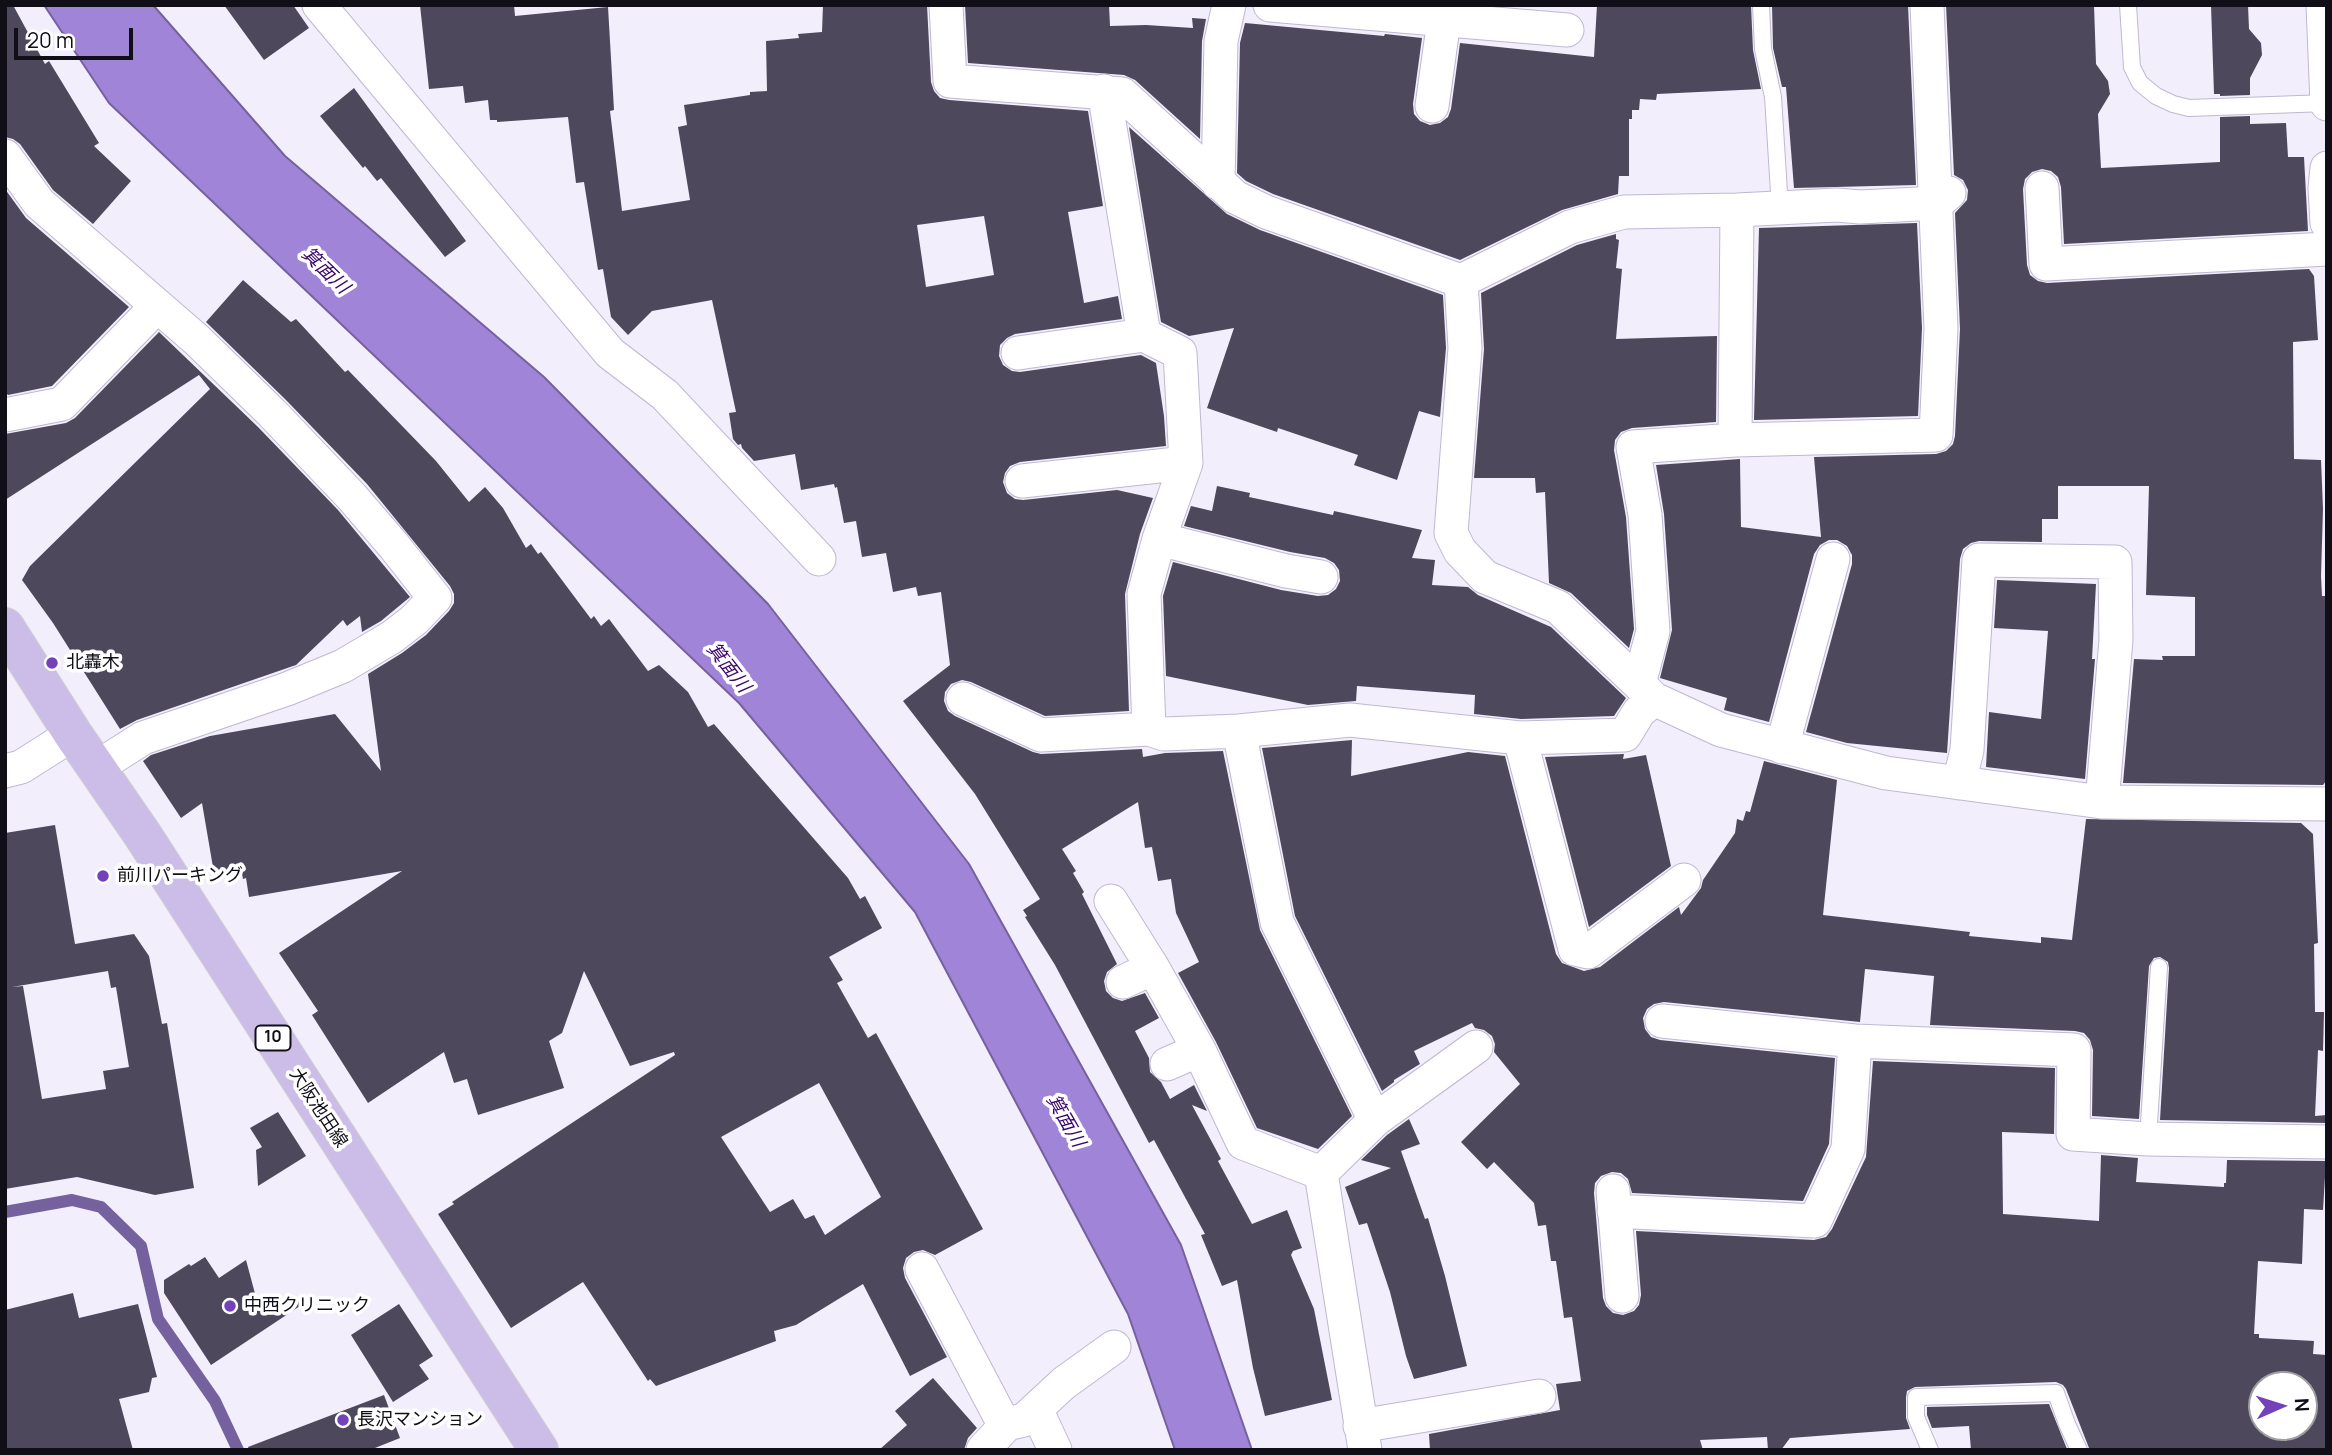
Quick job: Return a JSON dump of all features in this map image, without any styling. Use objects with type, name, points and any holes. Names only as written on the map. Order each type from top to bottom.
[{"type":"main road","name":"大阪池田線","points":[[5,627],[73,734],[142,834],[539,1450]]},
{"type":"street","points":[[319,5],[610,353],[665,395],[818,559]]},
{"type":"street","points":[[946,5],[950,81],[1122,94],[1235,197],[1266,212],[1461,281],[1570,227],[1624,212],[1837,205],[1860,207],[1943,198]]},
{"type":"street","points":[[1218,183],[1221,41],[1229,5]]},
{"type":"street","points":[[1270,5],[1567,30]]},
{"type":"street","points":[[963,699],[1041,735],[1149,729],[1164,734],[1239,731],[1350,720],[1520,738],[1625,735],[1639,712],[1647,691],[1653,631],[1645,515],[1633,447],[1735,440],[1936,435],[1943,198],[1927,5]]},
{"type":"street","points":[[2323,5],[2327,104]]},
{"type":"street","points":[[1432,106],[1444,20]]},
{"type":"street","points":[[1104,91],[1144,335]]},
{"type":"street","points":[[5,156],[39,204],[232,373],[352,496],[435,598],[414,620],[392,637],[343,666],[287,689],[143,738],[96,768]]},
{"type":"street","points":[[2327,168],[2327,223]]},
{"type":"street","points":[[2042,188],[2046,264],[2327,249]]},
{"type":"street","points":[[1735,440],[1737,210]]},
{"type":"street","points":[[1461,281],[1465,348],[1451,533],[1455,542],[1485,577],[1558,607],[1647,691],[1721,730],[1886,773],[2102,802],[2327,804]]},
{"type":"street","points":[[5,415],[62,404],[157,306]]},
{"type":"street","points":[[1018,353],[1144,335],[1180,353],[1186,463],[1159,539],[1144,594],[1149,729]]},
{"type":"street","points":[[1022,481],[1186,463]]},
{"type":"street","points":[[1159,539],[1286,571],[1321,577]]},
{"type":"street","points":[[1782,747],[1833,559]]},
{"type":"street","points":[[1959,783],[1968,750],[1979,560],[2115,562],[2116,640],[2102,802]]},
{"type":"street","points":[[1239,731],[1277,922],[1375,1120]]},
{"type":"street","points":[[5,771],[21,767],[73,734]]},
{"type":"street","points":[[1520,738],[1576,949],[1588,952],[1684,880]]},
{"type":"street","points":[[1111,901],[1199,1050],[1243,1143],[1321,1173]]},
{"type":"street","points":[[1123,982],[1153,968]]},
{"type":"street","points":[[1662,1021],[1855,1041],[2074,1051],[2073,1134],[2148,1139],[2327,1142]]},
{"type":"street","points":[[1622,1296],[1614,1201],[1815,1221],[1848,1149],[1855,1041]]},
{"type":"street","points":[[1321,1173],[1375,1120],[1476,1047]]},
{"type":"street","points":[[1167,1064],[1199,1050]]},
{"type":"street","points":[[1321,1173],[1362,1438],[1539,1396]]},
{"type":"street","points":[[922,1269],[994,1438],[1024,1420],[1064,1383],[1114,1347]]},
{"type":"street","points":[[1036,1409],[1055,1450]]},
{"type":"lane","points":[[1761,5],[1763,49],[1773,97],[1780,208]]},
{"type":"lane","points":[[2128,5],[2132,68],[2140,83],[2156,96],[2189,108],[2327,104]]},
{"type":"lane","points":[[2148,1139],[2159,967]]},
{"type":"lane","points":[[1930,1450],[1916,1417],[1916,1397],[2056,1393],[2079,1450]]},
{"type":"water","name":"箕面川","points":[[44,5],[153,5],[285,156],[544,377],[768,604],[969,864],[1181,1245],[1252,1450],[1175,1450],[1128,1314],[915,912],[739,703],[109,103]]},
{"type":"building","points":[[5,5],[13,5],[45,64],[49,61],[99,143],[94,146],[131,181],[93,224],[53,190],[20,144],[5,137]]},
{"type":"building","points":[[224,5],[293,5],[309,28],[264,60]]},
{"type":"building","points":[[420,5],[514,5],[515,16],[608,7],[614,110],[610,111],[622,211],[690,200],[678,127],[687,125],[684,105],[767,91],[766,41],[799,38],[798,34],[822,32],[823,5],[927,5],[931,82],[940,98],[1088,111],[1103,206],[1068,212],[1084,303],[1118,296],[1122,319],[1015,334],[1000,345],[999,356],[1003,365],[1012,371],[1020,372],[1141,355],[1156,363],[1166,446],[1020,462],[1010,466],[1003,482],[1007,493],[1015,499],[1023,500],[1117,490],[1153,498],[1140,534],[1125,594],[1129,711],[1045,716],[962,680],[951,684],[945,692],[944,701],[948,711],[955,716],[1041,754],[1142,749],[1143,757],[1165,753],[1223,751],[1260,930],[1352,1116],[1318,1149],[1257,1128],[1216,1042],[1178,973],[1199,962],[1176,913],[1171,879],[1158,881],[1152,847],[1145,848],[1138,802],[1062,849],[1076,871],[1073,873],[1084,892],[1082,894],[1117,964],[1107,972],[1104,981],[1106,991],[1113,998],[1122,1001],[1145,993],[1159,1018],[1135,1031],[1149,1058],[1150,1072],[1161,1082],[1170,1099],[1194,1085],[1207,1111],[1192,1105],[1252,1224],[1287,1210],[1302,1248],[1293,1251],[1291,1255],[1314,1309],[1332,1400],[1265,1416],[1237,1280],[1222,1286],[1201,1235],[1205,1234],[1154,1140],[1149,1143],[1055,965],[1025,917],[1027,916],[1023,910],[1040,899],[975,794],[903,701],[950,665],[941,592],[918,596],[916,587],[893,592],[886,553],[862,557],[856,521],[844,523],[837,487],[835,488],[834,484],[801,490],[795,454],[754,461],[741,444],[738,445],[733,439],[729,413],[736,412],[712,300],[652,311],[628,335],[611,317],[603,269],[598,270],[584,182],[576,183],[568,117],[497,122],[490,120],[488,100],[465,103],[463,86],[429,89]],"holes":[[[984,216],[994,275],[926,287],[917,225]]]},
{"type":"building","points":[[965,5],[1109,5],[1110,26],[1193,28],[1192,18],[1206,19],[1202,41],[1200,139],[1135,80],[1124,75],[968,63]]},
{"type":"building","points":[[1597,5],[1751,5],[1753,50],[1761,89],[1657,94],[1656,100],[1640,99],[1639,110],[1632,110],[1632,119],[1629,119],[1629,176],[1619,176],[1618,194],[1562,210],[1460,260],[1273,194],[1246,181],[1237,173],[1240,43],[1245,23],[1422,38],[1413,104],[1414,114],[1420,121],[1430,125],[1440,123],[1448,117],[1451,109],[1460,43],[1594,57]]},
{"type":"building","points":[[1772,5],[1908,5],[1916,185],[1794,188],[1786,87],[1782,87],[1773,48]]},
{"type":"building","points":[[1946,5],[2094,5],[2096,64],[2108,81],[2110,94],[2098,114],[2101,168],[2220,162],[2220,117],[2250,116],[2250,124],[2286,123],[2288,157],[2304,157],[2308,231],[2064,244],[2058,177],[2051,171],[2042,169],[2032,172],[2025,179],[2023,189],[2027,265],[2030,275],[2038,281],[2047,283],[2309,269],[2314,276],[2318,340],[2293,342],[2294,459],[2321,460],[2321,576],[2322,596],[2327,596],[2327,780],[2323,785],[2123,783],[2134,659],[2163,660],[2162,656],[2195,656],[2195,597],[2146,595],[2149,486],[2058,486],[2058,519],[2042,519],[2042,542],[1979,541],[1963,549],[1960,559],[1947,753],[1847,743],[1806,732],[1852,564],[1852,555],[1847,546],[1837,540],[1829,540],[1820,545],[1814,554],[1769,722],[1724,710],[1727,698],[1660,678],[1672,630],[1664,514],[1656,465],[1740,459],[1741,527],[1821,537],[1814,457],[1936,454],[1946,451],[1953,444],[1960,329],[1955,213],[1967,200],[1968,190],[1963,180],[1954,175]]},
{"type":"building","points":[[2211,5],[2248,5],[2249,29],[2261,43],[2262,55],[2250,78],[2250,95],[2214,94]]},
{"type":"building","points":[[354,88],[466,241],[445,257],[381,178],[377,181],[365,166],[363,168],[320,116]]},
{"type":"building","points":[[1129,127],[1227,214],[1260,230],[1443,295],[1446,348],[1440,417],[1419,411],[1397,480],[1354,465],[1358,455],[1278,428],[1277,432],[1207,408],[1234,328],[1189,336],[1161,322]]},
{"type":"building","points":[[5,189],[26,218],[129,307],[52,386],[8,395],[5,392]]},
{"type":"building","points":[[1917,223],[1922,328],[1918,416],[1754,420],[1759,228]]},
{"type":"building","points":[[1616,234],[1616,239],[1619,240],[1616,268],[1622,269],[1616,339],[1717,336],[1716,422],[1632,428],[1621,432],[1615,440],[1614,450],[1626,517],[1634,629],[1629,648],[1571,593],[1549,583],[1545,492],[1536,493],[1535,478],[1474,478],[1484,349],[1481,293],[1577,245]]},
{"type":"building","points":[[243,280],[291,322],[296,319],[345,372],[348,370],[436,461],[469,502],[485,487],[503,508],[526,548],[531,544],[538,554],[541,552],[591,619],[594,616],[601,626],[609,619],[648,671],[659,665],[688,692],[708,727],[714,724],[848,878],[860,899],[865,896],[882,928],[829,957],[843,980],[837,983],[868,1038],[876,1033],[983,1229],[935,1255],[923,1250],[914,1252],[906,1258],[903,1268],[905,1278],[947,1357],[910,1376],[863,1284],[796,1325],[774,1331],[776,1341],[656,1386],[650,1379],[648,1381],[583,1282],[511,1328],[438,1214],[454,1204],[452,1202],[675,1055],[674,1052],[630,1066],[584,971],[562,1033],[549,1041],[564,1088],[478,1115],[467,1079],[454,1083],[444,1052],[368,1103],[312,1015],[318,1011],[279,953],[402,871],[249,897],[246,878],[243,879],[241,868],[214,873],[202,803],[181,818],[143,761],[151,755],[210,736],[335,714],[381,771],[368,674],[426,635],[449,611],[454,603],[454,594],[367,484],[206,322]],"holes":[[[819,1083],[881,1197],[825,1235],[814,1215],[805,1219],[793,1199],[770,1212],[721,1137]]]},
{"type":"building","points":[[159,332],[258,427],[338,510],[410,597],[381,621],[362,632],[360,616],[347,626],[343,620],[296,665],[137,720],[120,729],[53,623],[22,580],[30,566],[210,389],[199,375],[5,500],[5,434],[66,423],[75,418]]},
{"type":"building","points":[[1217,486],[1250,493],[1249,497],[1333,515],[1334,511],[1422,530],[1412,558],[1435,560],[1432,585],[1468,587],[1478,595],[1551,627],[1626,698],[1614,716],[1521,719],[1474,714],[1475,695],[1357,686],[1356,701],[1308,705],[1166,676],[1163,596],[1173,562],[1281,590],[1318,596],[1328,595],[1336,589],[1340,581],[1339,570],[1325,558],[1184,526],[1191,506],[1212,511]]},
{"type":"building","points":[[1997,580],[2096,584],[2092,659],[2095,659],[2085,779],[1986,767],[1989,712],[2041,719],[2048,631],[1994,628]]},
{"type":"building","points":[[1352,740],[1351,776],[1468,752],[1505,756],[1556,954],[1562,963],[1584,971],[1600,967],[1679,907],[1681,915],[1735,833],[1737,819],[1743,821],[1746,811],[1750,812],[1764,761],[1837,780],[1823,915],[1970,932],[1969,936],[2041,943],[2041,937],[2072,940],[2086,819],[2301,823],[2313,834],[2318,943],[2314,944],[2315,1012],[2324,1012],[2323,1051],[2318,1050],[2315,1116],[2327,1115],[2327,1123],[2160,1120],[2169,968],[2168,962],[2160,957],[2154,958],[2149,966],[2139,1119],[2092,1116],[2093,1050],[2084,1033],[1930,1025],[1934,976],[1865,969],[1860,1022],[1664,1002],[1647,1009],[1643,1018],[1645,1029],[1651,1037],[1660,1040],[1835,1058],[1829,1144],[1803,1201],[1632,1193],[1628,1179],[1621,1173],[1612,1172],[1601,1176],[1595,1183],[1594,1193],[1603,1298],[1613,1313],[1623,1315],[1634,1311],[1639,1305],[1641,1295],[1636,1231],[1814,1240],[1826,1237],[1866,1157],[1873,1061],[2055,1068],[2054,1134],[2002,1132],[2003,1214],[2099,1221],[2101,1155],[2138,1158],[2136,1182],[2224,1187],[2227,1160],[2326,1161],[2323,1210],[2304,1209],[2302,1264],[2258,1261],[2254,1334],[2259,1334],[2259,1338],[2314,1341],[2313,1354],[2327,1355],[2327,1450],[2089,1448],[2066,1389],[2056,1382],[1915,1387],[1907,1391],[1906,1397],[1906,1418],[1910,1429],[1790,1438],[1781,1450],[1768,1450],[1767,1437],[1700,1440],[1703,1450],[1430,1450],[1429,1434],[1560,1410],[1556,1384],[1581,1381],[1572,1317],[1564,1318],[1556,1261],[1551,1261],[1546,1225],[1538,1226],[1534,1203],[1494,1162],[1487,1169],[1461,1142],[1520,1084],[1494,1052],[1492,1036],[1475,1028],[1472,1023],[1414,1051],[1420,1064],[1382,1091],[1295,916],[1262,748]]},
{"type":"building","points":[[1624,754],[1623,759],[1646,755],[1671,866],[1589,927],[1545,757]]},
{"type":"building","points":[[55,825],[75,944],[134,934],[149,956],[162,1024],[167,1023],[194,1188],[155,1195],[77,1177],[5,1189],[5,833]],"holes":[[[108,971],[111,988],[116,987],[129,1067],[103,1071],[106,1089],[42,1099],[23,986],[12,987]]]},
{"type":"building","points":[[278,1112],[306,1156],[258,1186],[256,1150],[262,1147],[250,1128]]},
{"type":"building","points":[[1409,1119],[1420,1144],[1401,1151],[1425,1219],[1428,1218],[1467,1366],[1414,1379],[1390,1292],[1367,1223],[1359,1225],[1345,1187],[1391,1168],[1361,1160],[1387,1135]]},
{"type":"building","name":"中西クリニック","points":[[205,1257],[219,1278],[246,1260],[257,1301],[312,1298],[211,1365],[164,1293],[164,1280]]},
{"type":"building","points":[[73,1293],[79,1318],[138,1304],[157,1377],[152,1378],[149,1392],[119,1399],[133,1450],[5,1450],[5,1310]]},
{"type":"building","points":[[399,1304],[433,1356],[419,1365],[429,1379],[393,1402],[351,1335]]},
{"type":"building","points":[[933,1378],[977,1428],[968,1438],[964,1450],[879,1450],[907,1425],[895,1411]]},
{"type":"building","name":"長沢マンション","points":[[384,1395],[400,1438],[370,1450],[249,1450],[248,1447]]},
{"type":"building","points":[[2049,1404],[2067,1449],[1971,1450],[1969,1426],[1932,1428],[1927,1415],[1927,1407]]},
{"type":"waterway","points":[[5,1212],[72,1200],[101,1207],[141,1246],[158,1319],[215,1401],[238,1450]]},
{"type":"place","name":"北轟木","points":[[52,663]]},
{"type":"place","name":"前川パーキング","points":[[103,876]]},
{"type":"place","name":"中西クリニック","points":[[230,1306]]},
{"type":"place","name":"長沢マンション","points":[[343,1420]]}]
